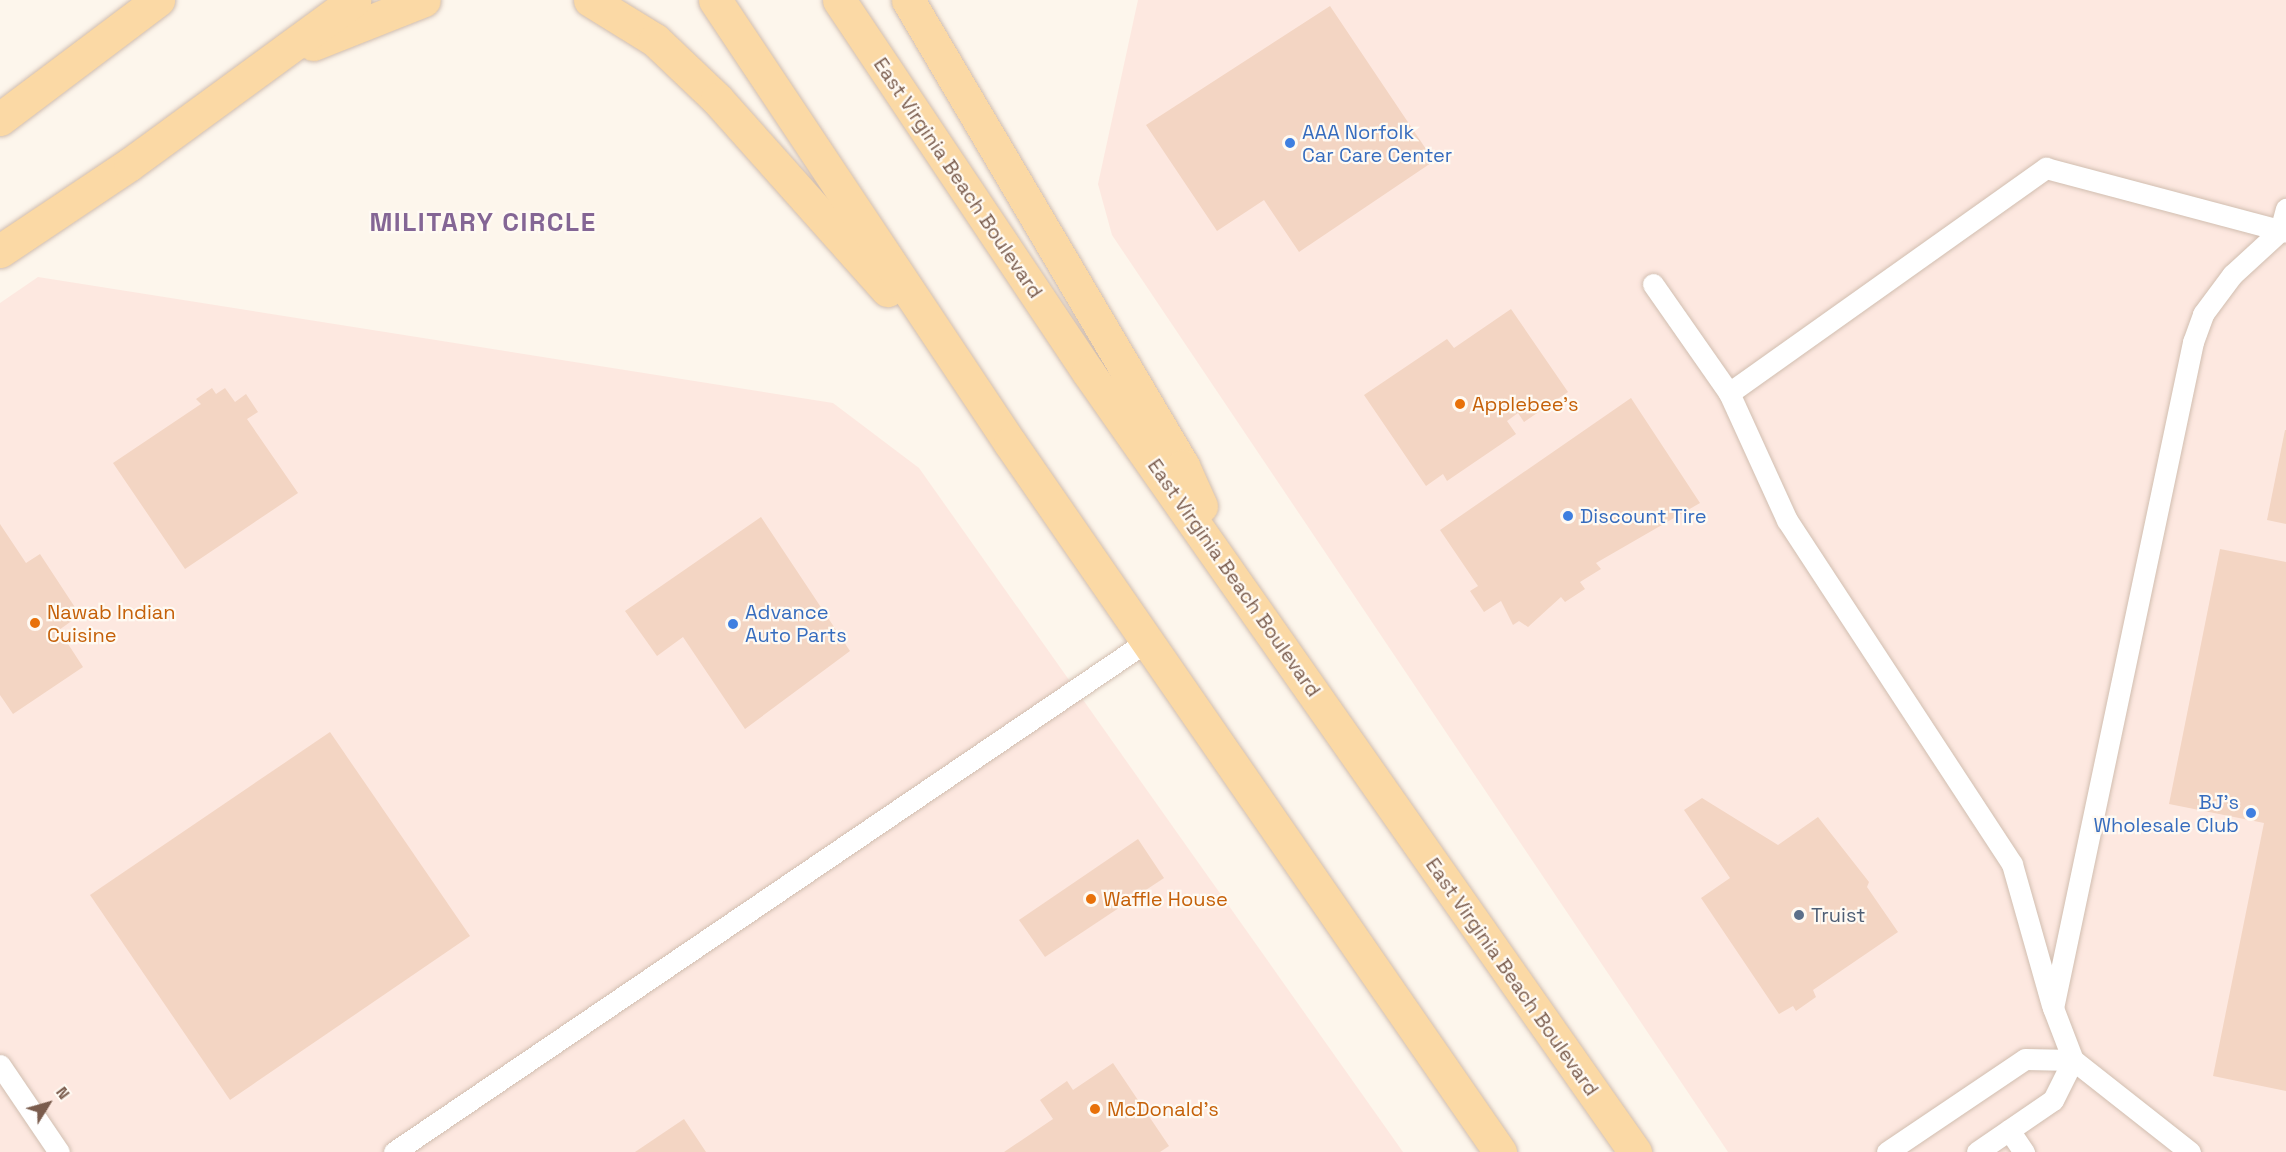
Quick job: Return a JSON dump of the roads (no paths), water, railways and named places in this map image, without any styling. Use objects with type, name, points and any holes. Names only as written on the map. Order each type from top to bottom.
[{"type":"main road","points":[[0,119],[158,0]]},
{"type":"main road","points":[[0,251],[354,0]]},
{"type":"main road","points":[[267,63],[424,0]]},
{"type":"main road","points":[[590,0],[655,40],[717,99],[967,379]]},
{"type":"main road","points":[[715,0],[967,379],[1500,1152]]},
{"type":"main road","name":"East Virginia Beach Boulevard","points":[[839,0],[1088,372],[1635,1152]]},
{"type":"main road","points":[[908,0],[1183,466],[1227,568]]},
{"type":"lane","points":[[1729,393],[2046,168],[2283,231]]},
{"type":"lane","points":[[2053,1008],[2193,342],[2203,314],[2232,274],[2283,231],[2286,209]]},
{"type":"lane","points":[[1653,284],[1729,393],[1787,520],[2012,864],[2053,1008],[2073,1059],[2190,1152]]},
{"type":"lane","points":[[394,1152],[1147,641]]},
{"type":"lane","points":[[1887,1152],[2025,1059],[2073,1059]]},
{"type":"lane","points":[[1977,1152],[2053,1100],[2073,1059]]},
{"type":"lane","points":[[0,1065],[59,1152]]},
{"type":"lane","points":[[2009,1130],[2024,1152]]},
{"type":"place","name":"AAA Norfolk Car Care Center","points":[[1290,143]]},
{"type":"place","name":"Applebee's","points":[[1460,404]]},
{"type":"place","name":"Discount Tire","points":[[1568,516]]},
{"type":"place","name":"Nawab Indian Cuisine","points":[[35,623]]},
{"type":"place","name":"Advance Auto Parts","points":[[733,624]]},
{"type":"place","name":"BJ's Wholesale Club","points":[[2251,813]]},
{"type":"place","name":"Waffle House","points":[[1091,899]]},
{"type":"place","name":"Truist","points":[[1799,915]]},
{"type":"place","name":"McDonald's","points":[[1095,1109]]},
{"type":"district","name":"MILITARY CIRCLE","points":[[483,223]]}]
